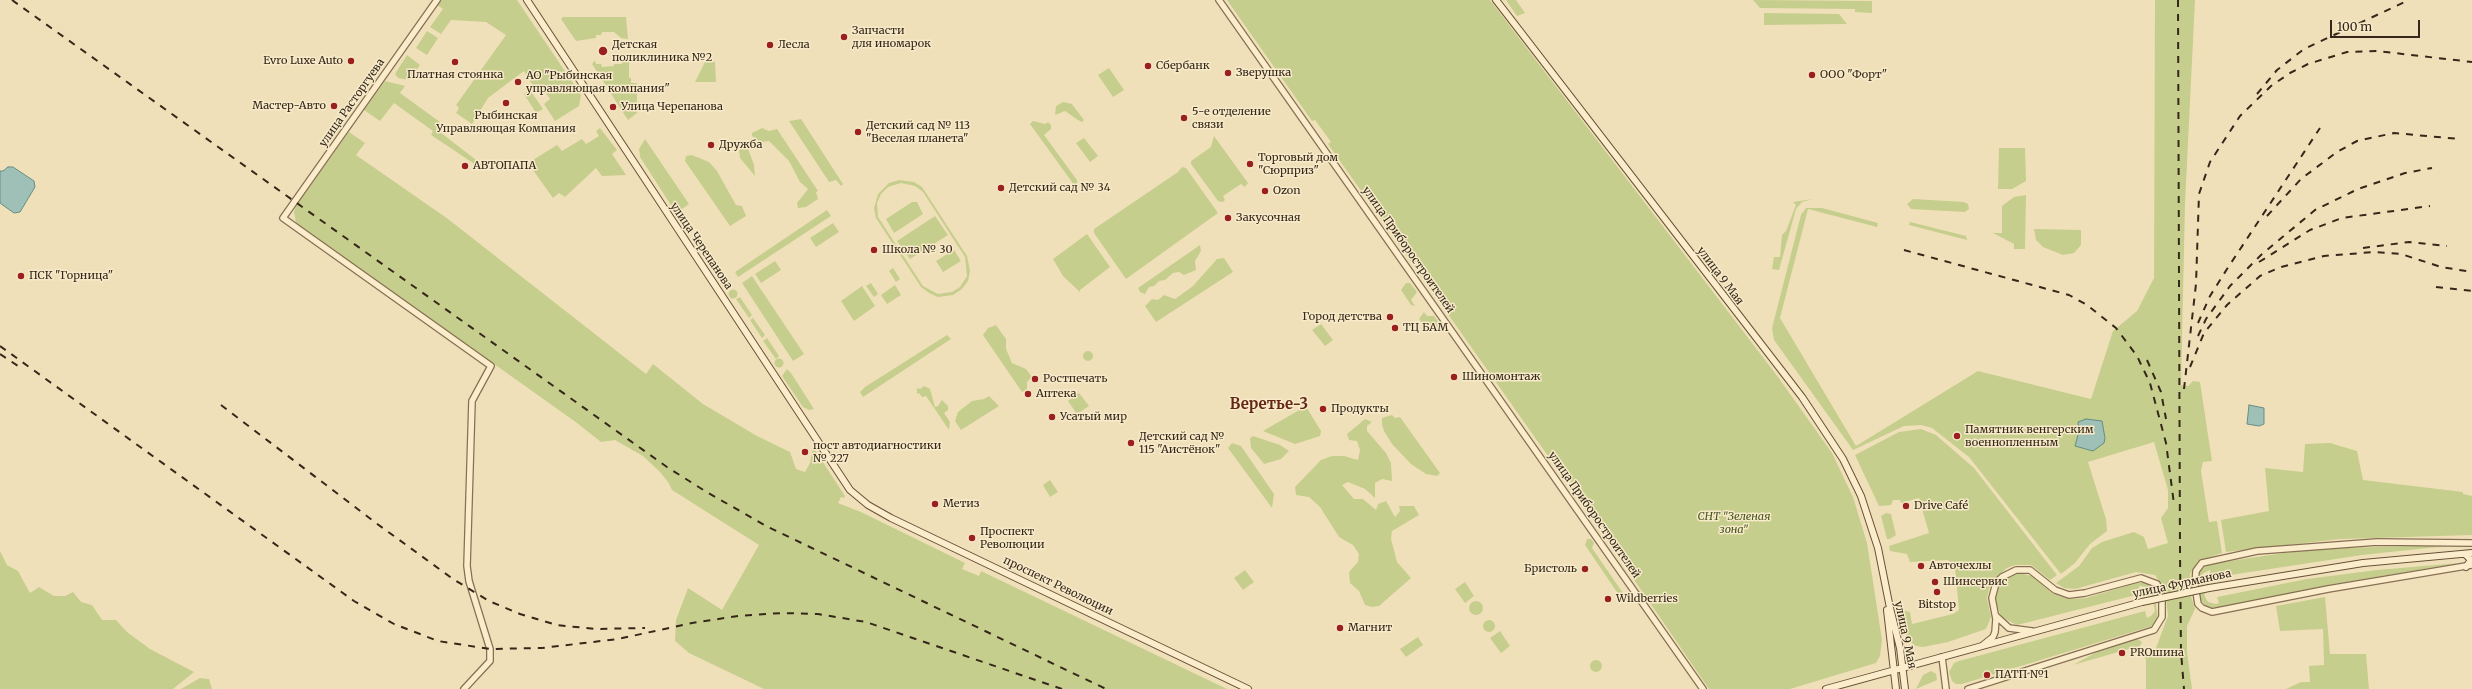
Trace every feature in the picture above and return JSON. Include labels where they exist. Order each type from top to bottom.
[{"type":"main road","name":"улица 9 Мая","points":[[1496,0],[1819,422],[1843,459],[1861,496],[1878,548],[1903,667],[1905,689]]},
{"type":"main road","name":"улица Черепанова","points":[[528,1],[843,481],[860,499]]},
{"type":"main road","name":"проспект Революции","points":[[860,499],[891,518],[1248,689]]},
{"type":"main road","points":[[2468,554],[2470,560],[2469,566]]},
{"type":"main road","name":"улица Фурманова","points":[[1903,667],[2142,602],[2209,588],[2306,570],[2468,554]]},
{"type":"main road","name":"улица 9 Мая","points":[[1885,586],[1896,689]]},
{"type":"main road","points":[[1826,689],[1903,667]]},
{"type":"street","name":"улица Расторгуева","points":[[437,0],[283,218],[491,366],[472,401],[467,566],[469,580],[490,650],[490,661],[464,689]]},
{"type":"street","name":"улица Приборостроителей","points":[[1219,0],[1703,689]]},
{"type":"street","points":[[2468,554],[2470,548],[2469,542],[2339,544],[2276,549],[2209,560],[2198,566],[2195,576],[2196,596],[2202,608],[2212,612],[2222,611],[2328,589],[2469,566]]},
{"type":"street","points":[[1968,689],[2154,630],[2161,622],[2163,608],[2162,596],[2157,584],[2146,578],[2134,579],[2085,593],[2069,595],[2055,590],[2036,572],[2024,569],[2008,572],[1996,583],[1992,598],[1996,632],[1993,637],[1982,645]]},
{"type":"street","points":[[1994,612],[2002,624],[2009,628],[2024,631],[2036,631]]},
{"type":"street","points":[[1942,656],[1946,689]]},
{"type":"green space","points":[[441,0],[517,0],[581,95],[579,106],[555,121],[544,104],[550,99],[542,87],[536,91],[524,71],[488,98],[472,124],[456,113],[459,108],[456,105],[506,35],[486,22],[451,20],[441,34],[430,27],[443,9],[437,5]]},
{"type":"green space","name":"СНТ \"Зеленая зона\"","points":[[1227,0],[1490,0],[1778,377],[1832,453],[1853,497],[1867,543],[1882,640],[1880,656],[1876,663],[1790,689],[1709,689],[1578,498],[1580,495],[1570,481],[1567,483],[1328,144],[1331,142],[1315,120],[1312,121]]},
{"type":"green space","points":[[1506,0],[1516,0],[1525,13],[1517,16]]},
{"type":"green space","points":[[1753,0],[1872,1],[1872,13],[1855,12],[1855,9],[1760,8]]},
{"type":"green space","points":[[2155,0],[2195,0],[2185,204],[2181,385],[2188,386],[2193,381],[2200,382],[2212,461],[2203,462],[2201,471],[2209,522],[2217,521],[2222,553],[2198,561],[2190,574],[2191,596],[2195,609],[2187,626],[2187,652],[2192,689],[2146,689],[2146,659],[2139,653],[2144,652],[2147,658],[2156,648],[2168,616],[2165,590],[2155,575],[2136,572],[2075,589],[2064,588],[2056,583],[2079,566],[2092,548],[2102,542],[2134,532],[2144,537],[2148,549],[2168,543],[2161,518],[2168,508],[2168,490],[2154,442],[2088,462],[2106,519],[2107,531],[2090,544],[2075,563],[2061,574],[1969,457],[1932,428],[1921,425],[1904,426],[1853,450],[1774,340],[1772,328],[1801,215],[1806,208],[1822,208],[1878,223],[1877,227],[1808,209],[1780,318],[1856,446],[1978,371],[2091,399],[2113,331],[2137,311],[2154,278]]},
{"type":"green space","points":[[1764,13],[1839,14],[1847,24],[1764,25]]},
{"type":"green space","points":[[563,17],[626,17],[628,39],[621,38],[614,32],[602,32],[601,35],[596,35],[596,38],[576,41],[561,19]]},
{"type":"green space","points":[[427,31],[438,38],[427,55],[416,48]]},
{"type":"green space","points":[[407,55],[420,65],[409,80],[398,78],[395,74]]},
{"type":"green space","points":[[595,60],[596,64],[601,64],[602,67],[622,64],[622,60],[629,60],[629,78],[631,78],[631,83],[637,83],[637,113],[628,120],[592,64]]},
{"type":"green space","points":[[705,62],[715,62],[716,82],[695,82]]},
{"type":"green space","points":[[1109,68],[1124,90],[1113,97],[1098,75]]},
{"type":"green space","points":[[385,81],[405,86],[400,93],[440,122],[436,129],[484,166],[482,169],[431,135],[433,131],[394,103],[380,121],[364,110]]},
{"type":"green space","points":[[530,90],[543,109],[536,113],[524,94]]},
{"type":"green space","points":[[1063,102],[1072,104],[1084,120],[1082,122],[1065,111],[1055,115],[1056,106]]},
{"type":"green space","points":[[801,119],[843,184],[841,186],[836,180],[829,182],[789,121]]},
{"type":"green space","points":[[1033,121],[1045,124],[1048,122],[1051,125],[1051,129],[1044,135],[1077,180],[1077,189],[1030,124]]},
{"type":"green space","points":[[600,128],[617,150],[612,154],[626,175],[602,176],[596,168],[565,197],[559,193],[553,198],[528,163],[557,145],[562,151],[582,139],[586,144],[599,136],[596,131]]},
{"type":"green space","points":[[762,128],[769,131],[777,129],[818,191],[816,192],[818,199],[806,207],[798,208],[797,203],[808,189],[800,182],[789,161],[769,141],[761,142],[752,136],[752,133]]},
{"type":"green space","points":[[349,132],[365,143],[356,155],[448,219],[646,374],[653,364],[703,404],[757,436],[790,452],[796,469],[805,472],[810,463],[813,447],[845,496],[844,498],[841,497],[838,503],[861,512],[965,563],[962,569],[979,576],[981,571],[1227,689],[764,689],[689,653],[675,641],[676,620],[688,588],[722,610],[759,545],[672,490],[660,472],[643,456],[615,440],[601,442],[577,423],[296,223],[294,212],[296,206]]},
{"type":"green space","points":[[1214,136],[1248,183],[1245,187],[1241,184],[1223,196],[1225,200],[1223,202],[1218,201],[1191,164],[1191,161],[1211,147]]},
{"type":"green space","points":[[1084,138],[1098,156],[1090,162],[1076,143]]},
{"type":"green space","points":[[645,139],[689,204],[676,213],[640,157],[639,149]]},
{"type":"green space","points":[[744,146],[747,146],[754,165],[755,176],[740,158],[739,150]]},
{"type":"green space","points":[[1999,148],[2025,148],[2026,181],[2012,189],[1998,189]]},
{"type":"green space","points":[[692,155],[709,162],[717,171],[736,205],[742,206],[746,216],[730,226],[685,161],[686,156]]},
{"type":"green space","points":[[1182,167],[1186,168],[1218,213],[1126,279],[1094,233],[1094,229],[1178,172]]},
{"type":"green space","points":[[899,180],[914,182],[922,187],[967,256],[970,271],[968,281],[962,289],[953,295],[938,297],[921,287],[876,218],[874,208],[878,194],[889,183]],"holes":[[[901,183],[915,186],[923,192],[965,257],[967,276],[960,287],[952,292],[938,294],[923,286],[878,217],[877,203],[881,194],[888,187]]]},
{"type":"green space","points":[[2026,195],[2025,249],[2014,249],[2014,244],[1993,233],[2002,233],[2002,206],[2014,197]]},
{"type":"green space","points":[[1813,199],[1802,202],[1796,209],[1779,270],[1772,269],[1774,257],[1780,257],[1782,235],[1786,231],[1796,205],[1793,202]]},
{"type":"green space","points":[[1913,199],[1964,202],[1968,204],[1969,209],[1965,212],[1911,209],[1907,204]]},
{"type":"green space","points":[[912,202],[917,202],[923,214],[894,233],[886,219]]},
{"type":"green space","points":[[827,210],[831,216],[738,277],[735,272]]},
{"type":"green space","points":[[935,216],[948,235],[910,259],[897,241]]},
{"type":"green space","points":[[1910,222],[1966,236],[1967,240],[1909,225]]},
{"type":"green space","points":[[833,223],[839,232],[816,247],[810,238]]},
{"type":"green space","points":[[2034,229],[2081,230],[2081,245],[2074,253],[2063,255],[2043,247],[2036,240]]},
{"type":"green space","points":[[1087,234],[1110,267],[1080,290],[1080,292],[1063,276],[1053,259]]},
{"type":"green space","points":[[1200,245],[1201,251],[1195,261],[1196,270],[1184,275],[1179,272],[1173,273],[1165,280],[1159,281],[1154,286],[1149,287],[1145,294],[1140,292],[1138,288]]},
{"type":"green space","points":[[954,250],[961,261],[943,272],[936,261]]},
{"type":"green space","points":[[1224,258],[1233,272],[1156,322],[1145,306],[1152,299],[1158,300],[1164,295],[1175,299],[1193,286],[1217,259]]},
{"type":"green space","points":[[775,261],[781,270],[761,283],[755,274]]},
{"type":"green space","points":[[717,262],[731,284],[728,286],[723,286],[712,270],[713,265]]},
{"type":"green space","points":[[893,268],[900,279],[896,282],[889,271]]},
{"type":"green space","points":[[752,276],[804,354],[793,361],[742,283]]},
{"type":"green space","points":[[871,283],[878,294],[874,297],[866,286]]},
{"type":"green space","points":[[1406,283],[1410,283],[1417,292],[1411,300],[1415,306],[1411,305],[1401,290]]},
{"type":"green space","points":[[895,285],[901,295],[887,304],[881,295]]},
{"type":"green space","points":[[862,286],[875,306],[854,321],[841,301]]},
{"type":"green space","points":[[733,289],[738,294],[733,299],[728,294]]},
{"type":"green space","points":[[740,297],[752,315],[749,318],[736,299]]},
{"type":"green space","points":[[1424,312],[1427,316],[1434,316],[1439,323],[1438,327],[1430,332],[1419,319]]},
{"type":"green space","points":[[753,318],[765,335],[762,338],[750,320]]},
{"type":"green space","points":[[1321,324],[1333,340],[1325,346],[1312,330]]},
{"type":"green space","points":[[996,325],[1006,339],[1006,349],[1012,363],[1026,369],[1032,377],[1027,382],[1027,389],[1022,392],[983,335],[988,328]]},
{"type":"green space","points":[[947,335],[951,339],[863,397],[860,392],[865,387]]},
{"type":"green space","points":[[767,338],[779,356],[776,359],[763,341]]},
{"type":"green space","points":[[1086,351],[1090,351],[1092,352],[1092,360],[1086,361],[1083,358],[1083,354]]},
{"type":"green space","points":[[777,359],[781,359],[783,363],[781,367],[777,367],[775,365],[775,361]]},
{"type":"green space","points":[[787,369],[814,409],[809,410],[803,407],[782,376]]},
{"type":"green space","points":[[924,386],[930,389],[935,407],[938,406],[942,400],[948,406],[948,410],[944,413],[950,422],[949,430],[926,396],[922,397],[919,393],[917,394],[917,388],[920,389]]},
{"type":"green space","points":[[1079,393],[1089,406],[1077,414],[1068,401]]},
{"type":"green space","points":[[989,396],[999,406],[961,430],[955,421],[958,412],[972,401],[984,399]]},
{"type":"green space","points":[[1307,408],[1321,431],[1320,436],[1295,444],[1263,431],[1301,409]]},
{"type":"green space","points":[[1392,415],[1395,418],[1400,417],[1440,473],[1437,476],[1426,474],[1411,464],[1392,444],[1384,431],[1382,418]]},
{"type":"green space","points":[[1365,419],[1372,422],[1367,426],[1367,431],[1386,453],[1391,463],[1392,481],[1382,479],[1375,483],[1375,498],[1365,489],[1348,482],[1342,485],[1354,499],[1363,499],[1376,510],[1378,504],[1386,501],[1395,517],[1400,511],[1399,506],[1414,506],[1419,515],[1392,531],[1391,539],[1397,562],[1411,578],[1379,606],[1372,607],[1365,605],[1359,591],[1350,583],[1349,572],[1358,562],[1359,554],[1353,545],[1339,537],[1320,507],[1309,497],[1296,495],[1295,487],[1321,460],[1332,456],[1344,456],[1358,460],[1360,450],[1357,441],[1349,440],[1347,434]]},
{"type":"green space","points":[[1921,429],[1936,435],[1974,468],[2057,575],[2050,580],[2031,565],[2015,565],[2007,568],[1993,581],[1989,589],[1987,598],[1991,617],[1986,629],[1948,642],[1923,647],[1916,646],[1907,640],[1901,610],[1910,612],[1912,624],[1953,614],[1959,610],[1955,567],[1948,560],[1910,562],[1907,554],[1890,551],[1889,546],[1929,533],[1919,498],[1901,503],[1900,500],[1893,500],[1891,505],[1879,506],[1855,455],[1899,432]]},
{"type":"green space","points":[[1253,436],[1280,445],[1289,451],[1281,459],[1264,464],[1251,448],[1250,438]]},
{"type":"green space","points":[[1232,443],[1241,446],[1274,494],[1272,508],[1228,448]]},
{"type":"green space","points":[[2330,443],[2357,451],[2363,480],[2463,492],[2463,494],[2472,496],[2472,535],[2340,539],[2226,552],[2221,520],[2269,511],[2265,468],[2303,472],[2305,444]]},
{"type":"green space","points":[[1050,480],[1058,492],[1050,497],[1043,485]]},
{"type":"green space","points":[[1886,513],[1891,514],[1896,535],[1890,539],[1887,539],[1881,516]]},
{"type":"green space","points":[[1587,539],[1591,539],[1594,543],[1592,548],[1625,596],[1631,596],[1629,600],[1623,601],[1585,545]]},
{"type":"green space","points":[[2457,545],[2362,555],[2211,578],[2210,570],[2202,574],[2205,597],[2208,602],[2216,604],[2219,603],[2217,597],[2307,579],[2377,570],[2459,563],[2328,585],[2222,608],[2207,607],[2200,599],[2198,572],[2209,564],[2284,553],[2339,548]]},
{"type":"green space","points":[[0,551],[7,565],[18,571],[30,593],[39,587],[54,596],[65,596],[73,592],[81,602],[92,605],[102,620],[116,620],[127,632],[150,649],[194,672],[173,689],[0,689]]},
{"type":"green space","points":[[1245,570],[1254,582],[1243,590],[1234,578]]},
{"type":"green space","points":[[2019,573],[2032,576],[2053,594],[2069,599],[2086,598],[2136,583],[2147,583],[2154,590],[2158,619],[2152,626],[1962,684],[1956,684],[1952,681],[1949,672],[1954,663],[1959,661],[2145,611],[2147,618],[2155,611],[2151,591],[2148,587],[2139,586],[2140,594],[2017,625],[2005,619],[2000,614],[1995,598],[2000,584],[2012,575]]},
{"type":"green space","points":[[1465,582],[1474,596],[1465,603],[1455,589]]},
{"type":"green space","points":[[2325,597],[2330,654],[2366,654],[2369,689],[2286,689],[2301,682],[2310,682],[2309,666],[2324,665],[2323,629],[2280,631],[2276,606]]},
{"type":"green space","points":[[1476,601],[1481,603],[1483,608],[1481,613],[1476,615],[1471,613],[1469,608],[1471,603]]},
{"type":"green space","points":[[1491,620],[1494,621],[1494,631],[1487,632],[1484,631],[1483,624],[1484,621]]},
{"type":"green space","points":[[1500,631],[1510,646],[1501,653],[1490,638]]},
{"type":"green space","points":[[1418,637],[1423,645],[1406,657],[1400,649]]},
{"type":"green space","points":[[2137,639],[2142,642],[2137,652],[2132,648],[2073,665],[2097,652]]},
{"type":"green space","points":[[1594,660],[1598,660],[1602,666],[1598,672],[1594,672],[1590,668],[1590,664]]},
{"type":"green space","points":[[1931,671],[1936,674],[1937,680],[1916,689],[1923,675]]},
{"type":"green space","points":[[200,678],[209,679],[212,689],[181,689]]},
{"type":"water","points":[[8,167],[13,167],[34,181],[35,187],[20,212],[14,213],[0,203],[0,171],[3,171]]},
{"type":"water","points":[[2249,405],[2264,408],[2264,424],[2259,426],[2247,424]]},
{"type":"water","points":[[2086,419],[2102,421],[2105,438],[2104,443],[2093,451],[2075,446],[2079,431],[2078,422]]},
{"type":"railway","points":[[12,0],[667,467],[705,491],[766,526],[1106,689]]},
{"type":"railway","points":[[2178,0],[2180,554],[2181,652],[2184,689]]},
{"type":"railway","points":[[2257,94],[2277,70],[2304,49],[2409,0]]},
{"type":"railway","points":[[2184,389],[2196,284],[2199,194],[2210,162],[2240,116],[2271,86],[2290,73],[2308,64],[2347,52],[2377,51],[2472,62]]},
{"type":"railway","points":[[2198,323],[2210,296],[2320,128]]},
{"type":"railway","points":[[2267,216],[2301,179],[2337,152],[2357,141],[2394,133],[2459,139]]},
{"type":"railway","points":[[2198,336],[2206,319],[2230,286],[2261,255],[2315,210],[2358,189],[2405,173],[2432,168]]},
{"type":"railway","points":[[2259,262],[2310,230],[2342,218],[2430,206]]},
{"type":"railway","points":[[2363,248],[2409,242],[2447,246]]},
{"type":"railway","points":[[1904,250],[2069,295],[2087,305],[2116,328],[2137,356],[2150,383],[2166,443],[2174,504]]},
{"type":"railway","points":[[2190,367],[2204,333],[2227,305],[2260,276],[2281,267],[2324,256],[2374,252],[2401,254],[2441,267],[2472,272]]},
{"type":"railway","points":[[2436,287],[2472,291]]},
{"type":"railway","points":[[0,346],[354,601],[394,624],[438,641],[490,649],[542,648],[618,639],[692,623],[738,616],[782,613],[818,614],[866,622],[1062,689]]},
{"type":"railway","points":[[0,354],[18,366]]},
{"type":"railway","points":[[2147,360],[2161,392],[2166,419]]},
{"type":"railway","points":[[221,405],[376,523],[453,579],[489,601],[520,614],[557,625],[595,629],[645,628]]},
{"type":"place","name":"Запчасти для иномарок","points":[[844,37]]},
{"type":"place","name":"Лесла","points":[[770,45]]},
{"type":"place","name":"Детская поликлиника №2","points":[[603,51]]},
{"type":"place","name":"Evro Luxe Auto","points":[[351,61]]},
{"type":"place","name":"Платная стоянка","points":[[455,62]]},
{"type":"place","name":"Сбербанк","points":[[1148,66]]},
{"type":"place","name":"Зверушка","points":[[1228,73]]},
{"type":"place","name":"ООО \"Форт\"","points":[[1812,75]]},
{"type":"place","name":"АО \"Рыбинская управляющая компания\"","points":[[518,82]]},
{"type":"place","name":"Рыбинская Управляющая Компания","points":[[506,103]]},
{"type":"place","name":"Мастер-Авто","points":[[334,106]]},
{"type":"place","name":"Улица Черепанова","points":[[613,107]]},
{"type":"place","name":"5-е отделение связи","points":[[1184,118]]},
{"type":"place","name":"Детский сад № 113 \"Веселая планета\"","points":[[858,132]]},
{"type":"place","name":"Дружба","points":[[711,145]]},
{"type":"place","name":"Торговый дом \"Сюрприз\"","points":[[1250,164]]},
{"type":"place","name":"АВТОПАПА","points":[[465,166]]},
{"type":"place","name":"Детский сад № 34","points":[[1001,188]]},
{"type":"place","name":"Ozon","points":[[1265,191]]},
{"type":"place","name":"Закусочная","points":[[1228,218]]},
{"type":"place","name":"Школа № 30","points":[[874,250]]},
{"type":"place","name":"ПСК \"Горница\"","points":[[21,276]]},
{"type":"place","name":"Город детства","points":[[1390,317]]},
{"type":"place","name":"ТЦ БАМ","points":[[1395,328]]},
{"type":"place","name":"Шиномонтаж","points":[[1454,377]]},
{"type":"place","name":"Ростпечать","points":[[1035,379]]},
{"type":"place","name":"Аптека","points":[[1028,394]]},
{"type":"place","name":"Продукты","points":[[1323,409]]},
{"type":"place","name":"Усатый мир","points":[[1052,417]]},
{"type":"place","name":"Памятник венгерским военнопленным","points":[[1957,436]]},
{"type":"place","name":"Детский сад № 115 \"Аистёнок\"","points":[[1131,443]]},
{"type":"place","name":"пост автодиагностики № 227","points":[[805,452]]},
{"type":"place","name":"Метиз","points":[[935,504]]},
{"type":"place","name":"Drive Café","points":[[1906,506]]},
{"type":"place","name":"Проспект Революции","points":[[972,538]]},
{"type":"place","name":"Авточехлы","points":[[1921,566]]},
{"type":"place","name":"Бристоль","points":[[1585,569]]},
{"type":"place","name":"Шинсервис","points":[[1935,582]]},
{"type":"place","name":"Bitstop","points":[[1937,592]]},
{"type":"place","name":"Wildberries","points":[[1608,599]]},
{"type":"place","name":"Магнит","points":[[1340,628]]},
{"type":"place","name":"PROшина","points":[[2122,653]]},
{"type":"place","name":"ПАТП №1","points":[[1987,675]]},
{"type":"district","name":"Веретье-3","points":[[1269,405]]}]
